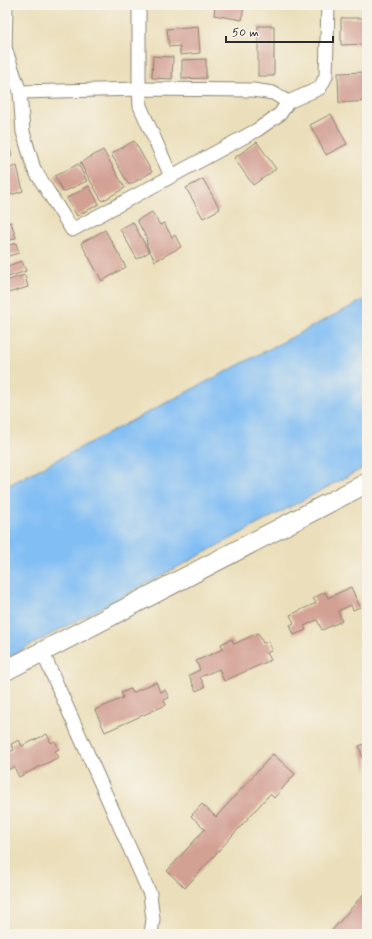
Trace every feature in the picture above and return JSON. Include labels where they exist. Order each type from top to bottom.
[{"type":"street","points":[[6,5],[5,48],[20,92],[23,132],[34,169],[72,230],[257,130],[280,114],[288,102],[320,88],[326,76],[328,5]]},
{"type":"street","points":[[139,5],[140,106],[171,176]]},
{"type":"street","points":[[20,92],[139,89],[253,90],[273,93],[288,102]]},
{"type":"street","points":[[5,671],[367,483]]},
{"type":"street","points":[[42,651],[150,894],[153,919],[151,934]]},
{"type":"water","points":[[367,298],[367,466],[5,659],[5,487]]},
{"type":"building","points":[[215,5],[244,5],[242,20],[214,15]]},
{"type":"building","points":[[341,18],[367,18],[367,44],[341,45]]},
{"type":"building","points":[[198,26],[200,53],[180,55],[180,46],[169,47],[167,29]]},
{"type":"building","points":[[258,26],[274,26],[274,76],[258,76]]},
{"type":"building","points":[[153,56],[173,57],[172,79],[152,78]]},
{"type":"building","points":[[206,59],[206,78],[182,79],[182,60]]},
{"type":"building","points":[[367,72],[367,101],[339,103],[338,73]]},
{"type":"building","points":[[331,114],[347,144],[326,155],[310,125]]},
{"type":"building","points":[[6,136],[12,156],[5,158],[5,137]]},
{"type":"building","points":[[134,141],[152,172],[129,185],[111,154]]},
{"type":"building","points":[[257,142],[276,169],[253,185],[234,158]]},
{"type":"building","points":[[103,150],[125,188],[102,201],[80,163]]},
{"type":"building","points":[[78,164],[87,181],[63,192],[55,176]]},
{"type":"building","points":[[17,166],[23,191],[8,196],[5,185],[5,169]]},
{"type":"building","points":[[203,179],[220,209],[203,218],[186,188]]},
{"type":"building","points":[[89,186],[99,204],[77,216],[67,198]]},
{"type":"building","points":[[152,212],[160,225],[164,223],[172,237],[175,235],[181,247],[155,261],[147,246],[146,237],[137,220]]},
{"type":"building","points":[[11,222],[16,238],[5,242],[5,224]]},
{"type":"building","points":[[133,222],[149,252],[137,259],[120,229]]},
{"type":"building","points":[[105,230],[126,267],[102,281],[81,243]]},
{"type":"building","points":[[16,243],[19,253],[5,257],[5,246]]},
{"type":"building","points":[[22,261],[26,271],[5,278],[5,267]]},
{"type":"building","points":[[25,275],[28,287],[5,294],[5,281]]},
{"type":"building","points":[[351,587],[360,607],[353,610],[351,605],[338,611],[342,621],[322,630],[317,620],[304,626],[306,630],[294,635],[290,625],[294,623],[290,615],[316,603],[313,598],[325,592],[328,598]]},
{"type":"building","points":[[258,633],[263,643],[268,641],[272,650],[267,653],[271,660],[224,681],[219,669],[200,677],[205,687],[196,691],[189,675],[200,670],[196,661],[223,649],[221,644],[232,639],[234,644]]},
{"type":"building","points":[[156,682],[160,692],[165,690],[169,698],[164,700],[166,705],[105,732],[95,710],[123,698],[121,693],[130,689],[132,693]]},
{"type":"building","points":[[47,734],[51,743],[55,741],[59,749],[55,751],[59,757],[19,777],[14,767],[5,771],[5,754],[14,750],[11,744],[19,740],[22,746]]},
{"type":"building","points":[[367,743],[367,771],[359,746]]},
{"type":"building","points":[[273,754],[295,774],[274,798],[270,794],[185,888],[167,871],[205,829],[191,816],[202,804],[216,817]]},
{"type":"building","points":[[367,890],[367,934],[329,934]]}]
